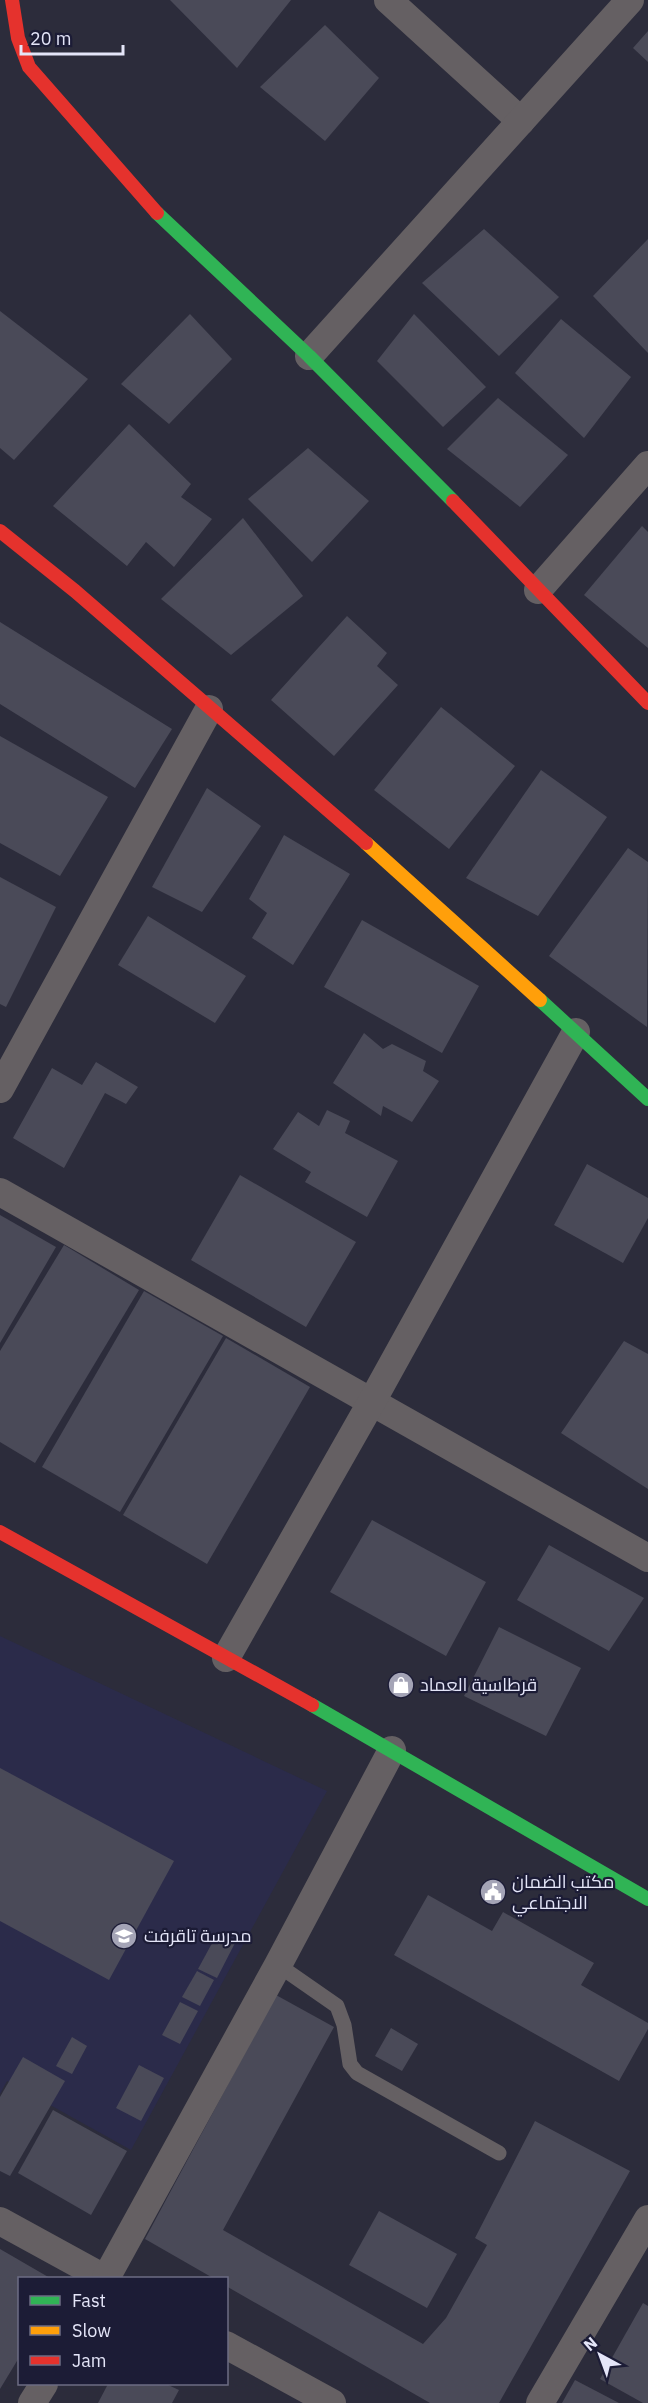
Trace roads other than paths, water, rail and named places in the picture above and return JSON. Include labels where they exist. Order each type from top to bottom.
[{"type":"street","points":[[12,0],[18,38],[29,67],[149,205],[309,356],[463,511],[648,703]]},
{"type":"street","points":[[388,0],[521,121]]},
{"type":"street","points":[[309,356],[630,0]]},
{"type":"street","points":[[538,590],[648,465]]},
{"type":"street","points":[[0,531],[75,591],[331,812],[648,1099]]},
{"type":"street","points":[[0,1089],[209,709]]},
{"type":"street","points":[[226,1658],[371,1403],[576,1032]]},
{"type":"street","points":[[0,1192],[648,1558]]},
{"type":"street","points":[[0,1532],[392,1750],[648,1899]]},
{"type":"street","points":[[106,2277],[278,1965],[392,1750]]},
{"type":"street","points":[[540,2403],[648,2219]]},
{"type":"street","points":[[0,2221],[103,2277]]},
{"type":"street","points":[[228,2346],[332,2403]]},
{"type":"street","points":[[32,2403],[43,2385]]},
{"type":"lane","points":[[278,1965],[337,2006],[344,2025],[350,2064],[357,2073],[499,2153]]},
{"type":"place","name":"قرطاسية العماد","points":[[401,1685]]},
{"type":"place","name":"مكتب الضمان الاجتماعي","points":[[493,1892]]},
{"type":"place","name":"مدرسة تاقرفت","points":[[124,1936]]}]
